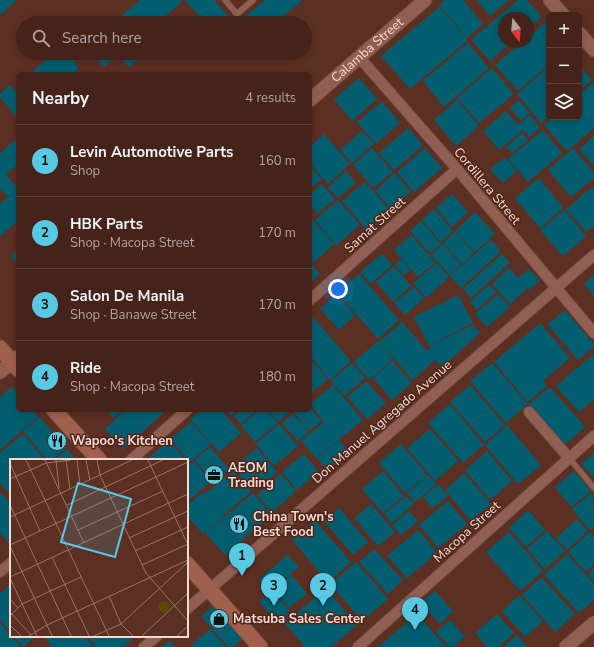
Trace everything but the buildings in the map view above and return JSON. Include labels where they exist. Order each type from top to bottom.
[{"type":"main road","points":[[0,348],[16,362]]},
{"type":"main road","points":[[56,412],[98,459]]},
{"type":"main road","points":[[188,565],[260,647]]},
{"type":"street","name":"Calamba Street","points":[[312,98],[425,0]]},
{"type":"street","points":[[550,0],[560,12]]},
{"type":"street","points":[[582,36],[594,50]]},
{"type":"street","name":"Cordillera Street","points":[[359,57],[457,169],[594,333]]},
{"type":"street","name":"Samat Street","points":[[312,298],[457,169]]},
{"type":"street","name":"Don Manuel Agregado Avenue","points":[[188,608],[594,255]]},
{"type":"street","points":[[0,372],[16,362]]},
{"type":"street","points":[[132,459],[185,412]]},
{"type":"street","points":[[529,412],[569,458]]},
{"type":"street","name":"Macopa Street","points":[[358,647],[594,436]]},
{"type":"street","points":[[0,572],[10,564]]},
{"type":"street","points":[[569,646],[594,623]]},
{"type":"street","points":[[144,647],[156,637]]},
{"type":"lane","points":[[225,0],[237,14],[253,0]]},
{"type":"lane","points":[[569,458],[594,488]]},
{"type":"place","name":"Wapoo's Kitchen","points":[[57,441]]},
{"type":"place","name":"AEOM Trading","points":[[214,475]]},
{"type":"place","name":"China Town's Best Food","points":[[239,524]]},
{"type":"place","name":"Levin Automotive Parts","points":[[242,576]]},
{"type":"place","name":"Salon De Manila","points":[[274,606]]},
{"type":"place","name":"HBK Parts","points":[[323,606]]},
{"type":"place","name":"Matsuba Sales Center","points":[[219,619]]},
{"type":"place","name":"Ride","points":[[415,630]]}]
